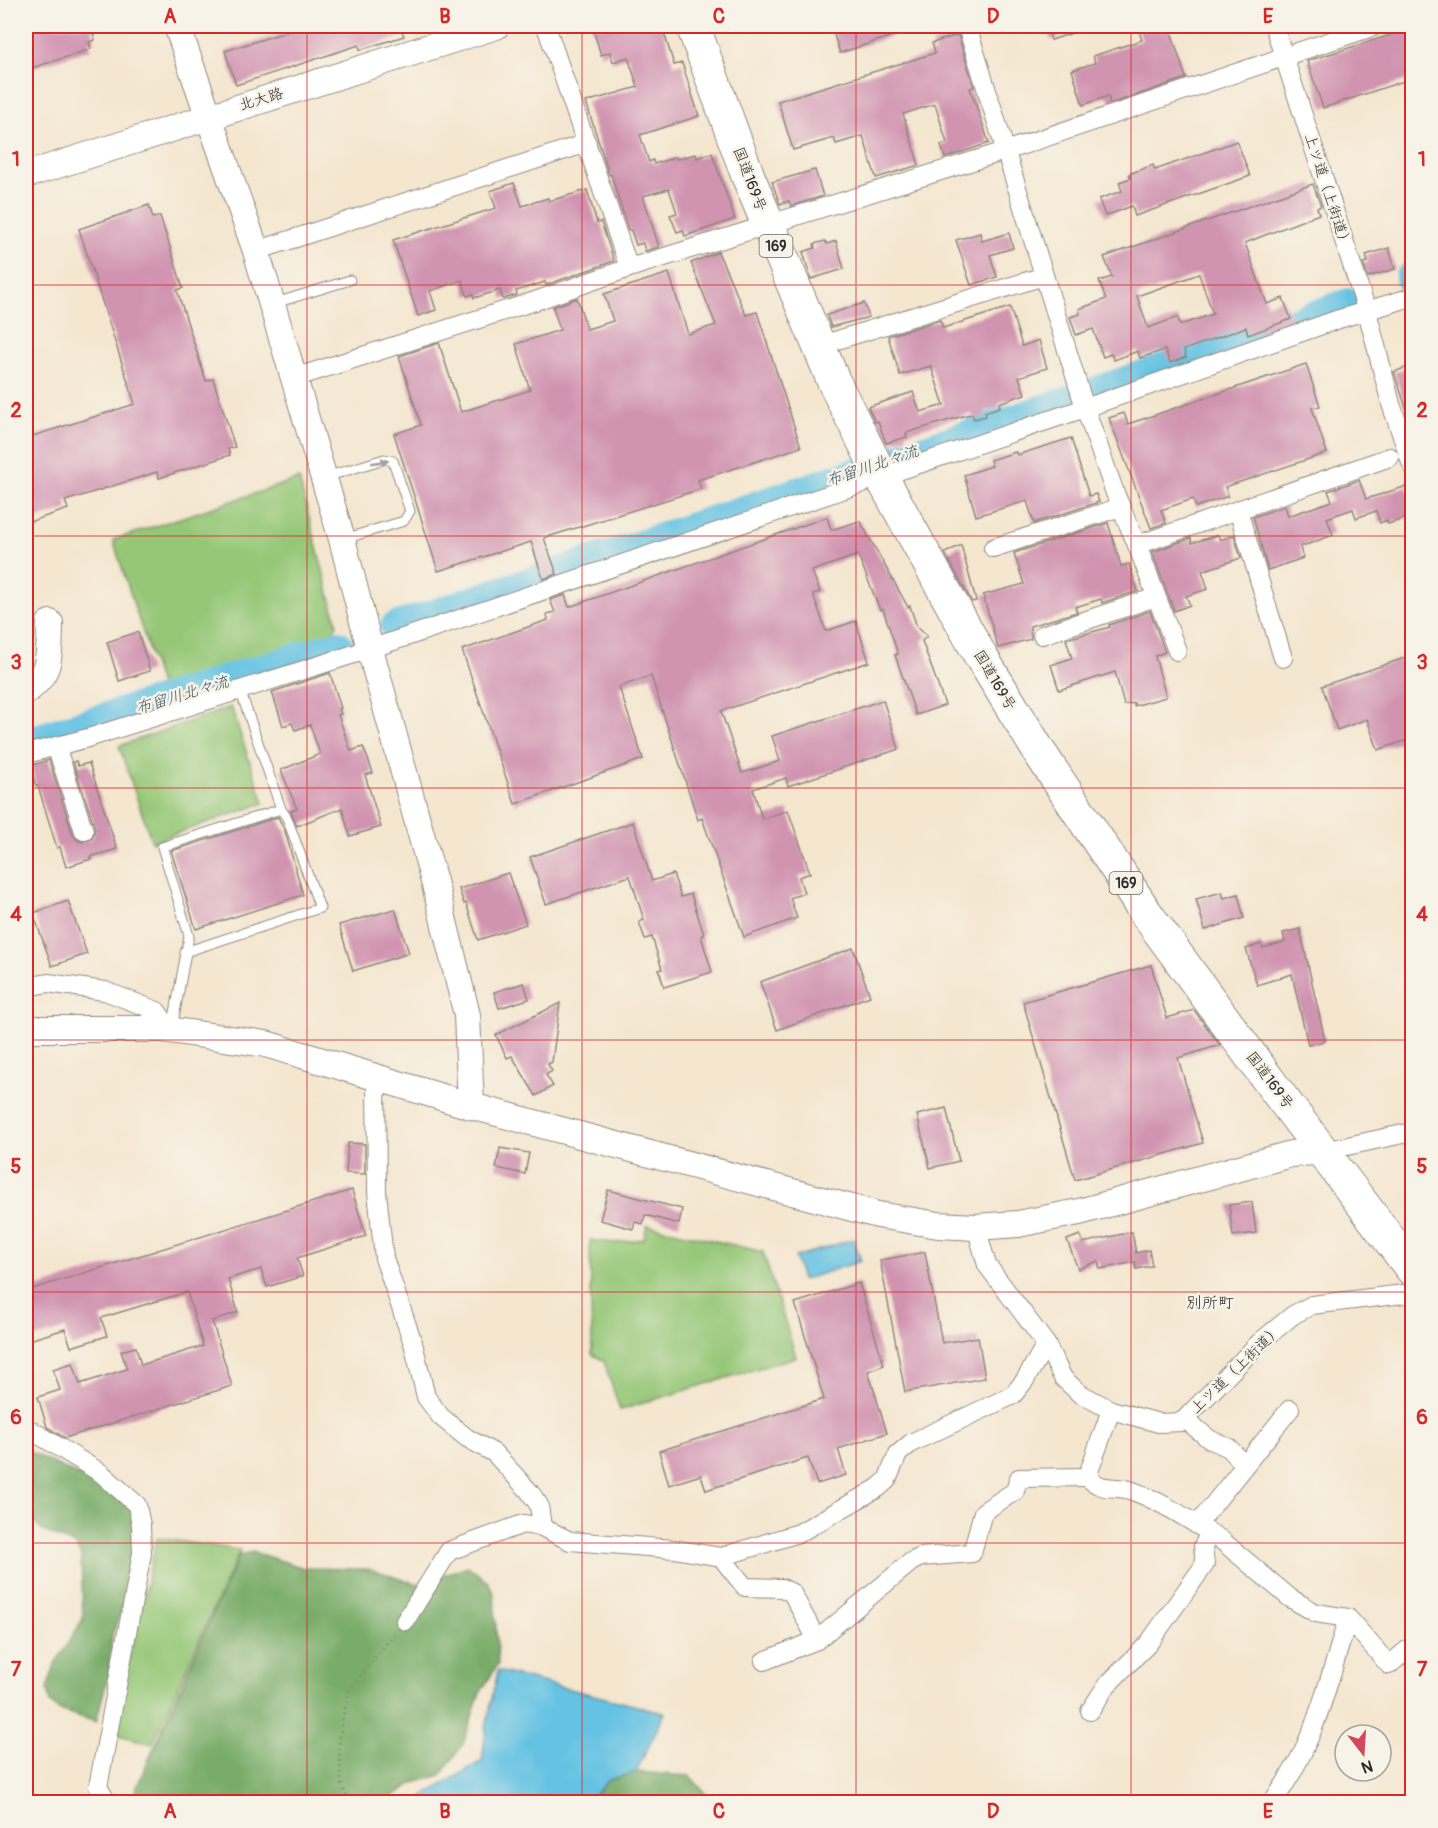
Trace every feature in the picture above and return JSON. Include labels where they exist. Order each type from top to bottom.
[{"type":"highway","name":"国道169号","points":[[693,26],[748,176],[834,382],[878,470],[980,655],[1083,820],[1148,916],[1413,1269]]},
{"type":"street","points":[[177,26],[256,251],[342,540],[435,885],[466,1015],[471,1106]]},
{"type":"street","name":"北大路","points":[[26,175],[208,115],[496,26]]},
{"type":"street","points":[[546,26],[629,268]]},
{"type":"street","points":[[967,26],[1082,400],[1177,651]]},
{"type":"street","name":"上ツ道（上街道）","points":[[1274,26],[1367,311],[1391,404],[1413,465]]},
{"type":"street","points":[[294,378],[535,301],[629,268],[1005,151],[1375,26]]},
{"type":"street","points":[[256,251],[587,143]]},
{"type":"street","points":[[818,346],[1044,276]]},
{"type":"street","points":[[26,754],[240,690],[367,637],[878,470],[1082,400],[1413,297]]},
{"type":"street","points":[[1137,545],[1390,457]]},
{"type":"street","points":[[993,548],[1121,507]]},
{"type":"street","points":[[1238,510],[1283,658]]},
{"type":"street","points":[[1042,635],[1156,597]]},
{"type":"street","points":[[26,691],[36,683],[49,661],[50,622]]},
{"type":"street","points":[[56,746],[84,831]]},
{"type":"street","points":[[26,987],[48,983],[105,991],[157,1011],[171,1031]]},
{"type":"street","points":[[26,1029],[171,1031],[266,1044],[375,1079],[471,1106],[878,1215],[938,1225],[976,1227],[1018,1224],[1079,1212],[1291,1154],[1324,1152],[1413,1132]]},
{"type":"street","points":[[375,1079],[377,1192],[383,1249],[413,1343],[426,1397],[441,1417],[467,1438],[494,1453],[529,1491],[539,1504],[542,1527]]},
{"type":"street","name":"上ツ道（上街道）","points":[[976,1227],[987,1265],[1046,1344],[1063,1378],[1079,1393],[1111,1410],[1159,1423],[1182,1422],[1259,1343],[1293,1315],[1312,1305],[1413,1293]]},
{"type":"street","points":[[405,1621],[448,1551],[523,1524],[542,1527],[570,1542],[674,1549],[721,1557],[800,1533],[878,1488],[887,1480],[898,1454],[911,1443],[1013,1395],[1025,1380],[1046,1344]]},
{"type":"street","points":[[1090,1711],[1107,1685],[1148,1644],[1205,1563],[1204,1529],[1245,1465],[1290,1409]]},
{"type":"street","points":[[1087,1477],[1111,1410]]},
{"type":"street","points":[[1185,1419],[1209,1439],[1229,1448],[1245,1465]]},
{"type":"street","points":[[26,1428],[101,1473],[137,1506],[141,1525],[141,1553],[98,1787],[107,1803]]},
{"type":"street","points":[[764,1661],[817,1640],[911,1562],[921,1557],[972,1554],[983,1512],[1015,1491],[1019,1478],[1087,1477],[1094,1484],[1128,1490],[1168,1508],[1204,1529],[1290,1598],[1316,1613],[1347,1618],[1389,1665],[1413,1646]]},
{"type":"street","points":[[721,1557],[745,1587],[782,1588],[792,1593],[817,1640]]},
{"type":"street","points":[[1272,1803],[1288,1782],[1312,1734],[1347,1618]]},
{"type":"lane","points":[[272,304],[350,280]]},
{"type":"lane","points":[[324,477],[384,459],[393,461],[410,512],[404,521],[342,540]]},
{"type":"lane","points":[[185,952],[320,908],[287,818],[281,809],[240,690]]},
{"type":"lane","points":[[171,1031],[189,936],[162,847],[281,809]]},
{"type":"path","points":[[349,1803],[341,1784],[339,1740],[348,1692],[405,1621]]},
{"type":"green space","points":[[299,479],[337,624],[330,637],[163,694],[113,540]]},
{"type":"green space","points":[[231,707],[264,803],[152,842],[119,746]]},
{"type":"green space","points":[[647,1225],[763,1252],[796,1357],[620,1410],[604,1361],[592,1354],[590,1240],[614,1243],[644,1239]]},
{"type":"green space","points":[[26,1446],[30,1452],[129,1500],[140,1524],[131,1586],[112,1635],[109,1672],[96,1722],[59,1710],[50,1703],[47,1689],[55,1664],[83,1619],[81,1556],[75,1545],[41,1530],[26,1512]]},
{"type":"green space","points":[[157,1538],[240,1550],[152,1744],[112,1733]]},
{"type":"green space","points":[[253,1552],[304,1568],[369,1569],[417,1584],[468,1566],[488,1582],[494,1594],[498,1664],[479,1695],[463,1744],[441,1775],[414,1783],[393,1796],[389,1802],[130,1802],[239,1555]]},
{"type":"green space","points":[[636,1772],[690,1776],[713,1802],[588,1802],[608,1780]]},
{"type":"water","points":[[854,1239],[861,1261],[802,1280],[795,1257]]},
{"type":"water","points":[[498,1671],[665,1713],[636,1772],[608,1780],[588,1802],[422,1802],[422,1797],[482,1761],[487,1722]]},
{"type":"building","points":[[26,26],[91,26],[95,40],[89,42],[91,49],[26,70]]},
{"type":"building","points":[[305,26],[400,26],[404,36],[360,50],[359,45],[236,85],[225,51]]},
{"type":"building","points":[[592,26],[662,26],[674,65],[682,63],[699,116],[640,135],[649,162],[653,160],[654,164],[696,154],[697,158],[712,153],[735,219],[685,236],[683,230],[677,232],[670,215],[677,213],[669,189],[643,196],[659,247],[645,251],[643,243],[636,245],[631,230],[628,230],[586,102],[638,87],[628,57],[613,62],[610,52],[601,55]]},
{"type":"building","points":[[831,26],[917,26],[917,28],[840,53]]},
{"type":"building","points":[[1046,26],[1088,26],[1088,28],[1051,40]]},
{"type":"building","points":[[1137,26],[1169,26],[1186,78],[1110,104],[1108,96],[1083,105],[1072,70],[1095,63],[1093,56],[1142,40]]},
{"type":"building","points":[[1413,28],[1413,78],[1323,108],[1307,61]]},
{"type":"building","points":[[958,35],[974,87],[970,88],[989,143],[945,158],[941,145],[947,143],[935,104],[903,114],[919,165],[876,178],[863,136],[836,144],[834,138],[793,150],[778,101],[935,53],[932,43]]},
{"type":"building","points":[[1237,141],[1250,176],[1135,216],[1132,206],[1105,216],[1099,199],[1122,191],[1119,182],[1131,178],[1129,174],[1153,165],[1155,170]]},
{"type":"building","points":[[815,170],[823,196],[791,206],[789,201],[780,204],[772,182]]},
{"type":"building","points":[[514,183],[522,206],[587,190],[597,223],[601,222],[614,261],[546,285],[545,282],[516,291],[517,295],[503,299],[500,290],[474,298],[473,294],[467,296],[462,280],[430,291],[436,310],[418,316],[393,240],[496,208],[490,191]]},
{"type":"building","points":[[1313,184],[1321,206],[1317,208],[1319,214],[1245,243],[1267,304],[1283,298],[1291,319],[1248,335],[1246,327],[1184,350],[1186,357],[1170,363],[1165,350],[1140,358],[1138,351],[1114,360],[1111,354],[1103,357],[1093,329],[1076,335],[1070,317],[1080,314],[1079,309],[1106,299],[1099,281],[1112,277],[1104,257]],"holes":[[[1199,274],[1213,314],[1180,325],[1178,317],[1148,328],[1137,296]]]},
{"type":"building","points":[[149,205],[153,218],[160,216],[183,288],[177,290],[206,381],[213,379],[235,447],[228,449],[230,455],[159,478],[157,472],[65,501],[68,509],[26,523],[26,438],[135,404],[79,229]]},
{"type":"building","points":[[980,233],[982,241],[1009,233],[1013,248],[990,255],[997,277],[971,285],[956,240]]},
{"type":"building","points":[[825,241],[827,244],[836,241],[844,269],[811,279],[803,252],[815,248],[814,244]]},
{"type":"building","points":[[1389,248],[1395,269],[1368,277],[1363,263],[1368,262],[1366,255]]},
{"type":"building","points":[[718,252],[746,315],[757,312],[801,447],[698,480],[701,489],[544,538],[557,574],[543,579],[531,542],[438,571],[394,434],[421,425],[399,356],[439,343],[461,412],[530,390],[516,344],[560,330],[553,307],[577,298],[587,329],[613,321],[604,294],[669,273],[688,334],[716,325],[691,263]]},
{"type":"building","points":[[864,303],[869,317],[831,327],[827,315]]},
{"type":"building","points":[[1010,307],[1022,346],[1039,340],[1047,368],[1019,377],[1025,394],[999,403],[1000,407],[985,412],[986,416],[974,419],[972,414],[966,415],[906,433],[907,437],[886,443],[878,421],[875,422],[868,407],[913,392],[920,412],[944,405],[931,366],[900,375],[888,336],[940,320],[943,328]]},
{"type":"building","points":[[1306,364],[1320,406],[1312,408],[1327,453],[1225,487],[1228,496],[1196,507],[1193,499],[1161,510],[1166,523],[1151,528],[1109,418],[1124,413],[1128,424]]},
{"type":"building","points":[[1413,365],[1413,422],[1411,422],[1394,372]]},
{"type":"building","points":[[1071,438],[1089,496],[1096,494],[1099,502],[1034,523],[1027,501],[976,516],[964,475],[992,466],[990,460],[1016,452],[1017,455]]},
{"type":"building","points":[[1359,480],[1366,499],[1407,486],[1413,504],[1413,516],[1388,524],[1387,520],[1380,523],[1376,511],[1356,518],[1353,509],[1327,518],[1333,535],[1300,547],[1303,558],[1268,570],[1253,517],[1285,506],[1288,516],[1332,501],[1328,491]]},
{"type":"building","points":[[827,517],[831,530],[860,521],[908,607],[910,606],[917,627],[927,636],[922,641],[945,705],[916,715],[895,655],[898,654],[883,609],[880,610],[858,555],[812,571],[820,592],[813,594],[826,631],[856,621],[869,662],[721,711],[742,773],[780,761],[772,736],[883,700],[899,749],[788,786],[786,778],[753,789],[762,819],[788,810],[810,873],[799,877],[804,893],[790,898],[797,918],[744,937],[702,818],[698,820],[651,676],[619,687],[643,759],[515,804],[462,650],[548,620],[547,614],[555,612],[550,600],[565,595],[569,607]]},
{"type":"building","points":[[1108,523],[1121,566],[1129,564],[1138,591],[1102,603],[1101,599],[1075,607],[1077,612],[1030,626],[1031,639],[998,648],[983,595],[1024,584],[1014,553]]},
{"type":"building","points":[[1218,535],[1220,540],[1234,535],[1241,558],[1202,571],[1208,589],[1186,596],[1190,605],[1174,611],[1152,552],[1191,538],[1192,543]]},
{"type":"building","points":[[961,545],[976,601],[972,602],[945,553]]},
{"type":"building","points":[[1150,611],[1165,652],[1155,656],[1166,697],[1134,706],[1134,703],[1124,705],[1115,672],[1059,690],[1051,665],[1072,658],[1066,639],[1110,627],[1109,625]]},
{"type":"building","points":[[138,632],[150,671],[119,681],[107,642]]},
{"type":"building","points":[[1413,655],[1413,738],[1378,750],[1367,719],[1337,730],[1322,686]]},
{"type":"building","points":[[330,673],[341,708],[339,709],[341,714],[338,715],[351,751],[363,747],[373,773],[365,775],[381,827],[350,836],[342,808],[297,826],[291,811],[297,809],[281,770],[320,754],[310,725],[295,730],[292,723],[283,726],[272,692]]},
{"type":"building","points":[[49,760],[73,835],[82,842],[92,839],[95,828],[73,762],[76,761],[78,766],[89,763],[117,849],[66,867],[60,847],[57,848],[30,766]]},
{"type":"building","points":[[278,817],[285,831],[303,895],[196,929],[171,851]]},
{"type":"building","points":[[633,822],[652,881],[673,874],[681,897],[691,894],[704,935],[701,936],[712,972],[664,987],[659,970],[662,969],[652,937],[645,939],[639,922],[644,920],[630,876],[546,904],[530,857]]},
{"type":"building","points":[[508,873],[526,924],[478,940],[459,889]]},
{"type":"building","points":[[1222,892],[1224,898],[1238,894],[1244,918],[1205,930],[1196,899]]},
{"type":"building","points":[[68,901],[87,954],[52,966],[33,913]]},
{"type":"building","points":[[395,909],[409,953],[353,971],[339,925]]},
{"type":"building","points":[[1300,929],[1325,1041],[1308,1045],[1292,974],[1257,985],[1246,949],[1261,944],[1263,948],[1285,942],[1283,933]]},
{"type":"building","points":[[853,948],[870,996],[777,1030],[760,982]]},
{"type":"building","points":[[1151,965],[1167,1018],[1194,1010],[1220,1045],[1178,1058],[1203,1143],[1075,1180],[1023,1002]]},
{"type":"building","points":[[524,983],[529,999],[499,1008],[494,992]]},
{"type":"building","points":[[560,1003],[552,1062],[548,1064],[552,1071],[546,1075],[553,1086],[536,1096],[512,1056],[507,1058],[496,1035]]},
{"type":"building","points":[[946,1108],[959,1161],[930,1168],[917,1115]]},
{"type":"building","points":[[348,1143],[365,1144],[365,1174],[346,1173]]},
{"type":"building","points":[[500,1148],[529,1153],[525,1174],[496,1168]]},
{"type":"building","points":[[352,1190],[366,1236],[297,1258],[303,1276],[267,1287],[261,1269],[228,1279],[238,1312],[212,1321],[232,1386],[65,1438],[47,1427],[38,1397],[60,1390],[53,1369],[73,1363],[80,1384],[127,1369],[121,1351],[136,1347],[141,1365],[203,1346],[187,1292],[101,1318],[107,1336],[71,1347],[65,1329],[26,1341],[26,1291]]},
{"type":"building","points":[[608,1190],[682,1209],[679,1224],[645,1215],[643,1224],[635,1222],[633,1229],[600,1220]]},
{"type":"building","points":[[1252,1202],[1256,1233],[1233,1236],[1229,1205]]},
{"type":"building","points":[[1132,1232],[1136,1253],[1149,1250],[1152,1266],[1136,1269],[1135,1262],[1100,1269],[1098,1261],[1078,1269],[1067,1240],[1080,1235],[1083,1243]]},
{"type":"building","points":[[925,1252],[942,1343],[978,1337],[985,1378],[905,1392],[880,1260]]},
{"type":"building","points":[[859,1283],[884,1365],[868,1371],[887,1433],[838,1449],[846,1475],[817,1484],[808,1458],[706,1490],[701,1475],[669,1485],[659,1451],[824,1399],[795,1303]]},
{"type":"waterway","name":"布留川北々流","points":[[395,627],[1086,395],[1349,303]]},
{"type":"waterway","name":"布留川北々流","points":[[26,742],[338,645]]},
{"type":"district","name":"別所町","points":[[1210,1302]]}]
